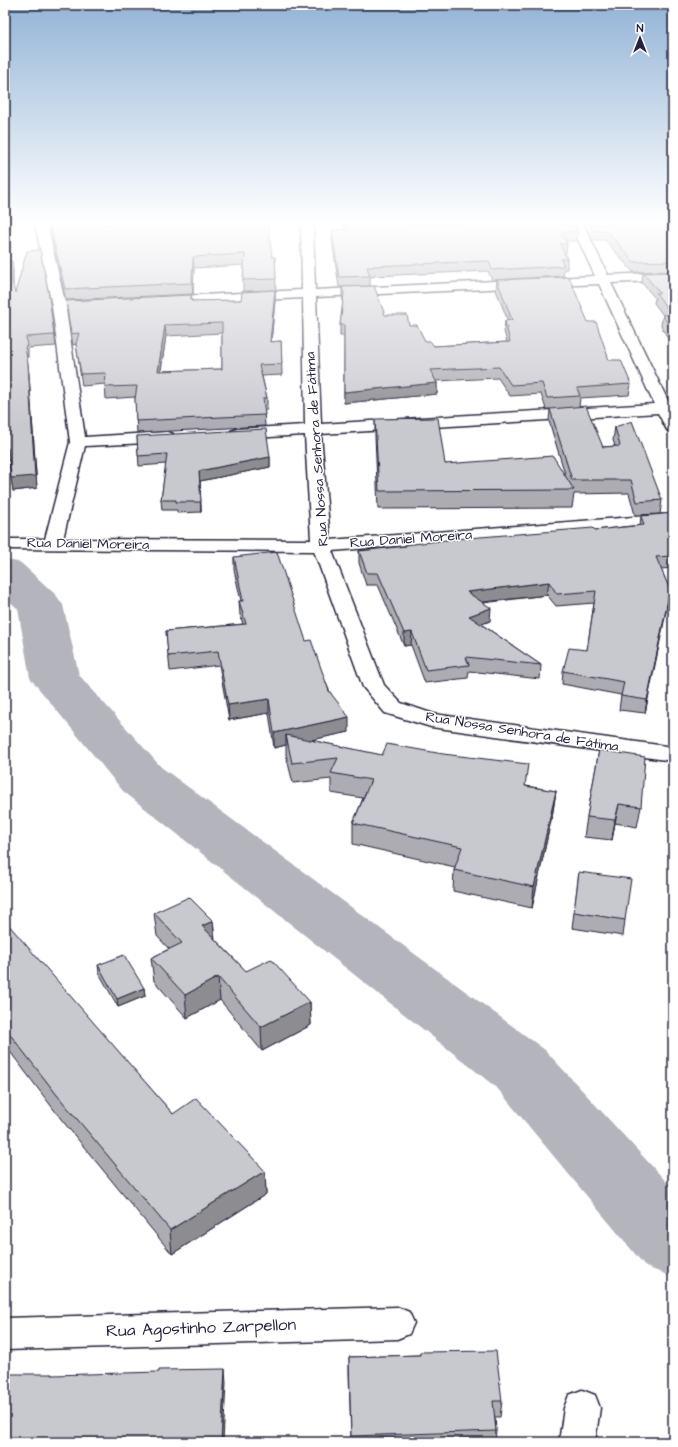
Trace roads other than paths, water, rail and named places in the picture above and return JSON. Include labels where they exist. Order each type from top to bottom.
[{"type":"street","points":[[54,544],[78,442],[56,292]]},
{"type":"street","name":"Rua Nossa Senhora de Fátima","points":[[308,292],[313,430],[321,546],[374,687],[393,708],[431,720],[673,754]]},
{"type":"street","points":[[152,302],[372,292]]},
{"type":"street","points":[[609,292],[668,407],[673,427]]},
{"type":"street","points":[[59,306],[114,304]]},
{"type":"street","points":[[219,435],[668,407]]},
{"type":"street","points":[[78,442],[180,437]]},
{"type":"street","name":"Rua Daniel Moreira","points":[[5,544],[321,546],[673,519]]},
{"type":"street","name":"Rua Agostinho Zarpellon","points":[[5,1334],[397,1323]]},
{"type":"street","points":[[577,1442],[582,1408]]},
{"type":"waterway","points":[[5,572],[40,605],[55,678],[142,779],[521,1069],[673,1243]]}]
